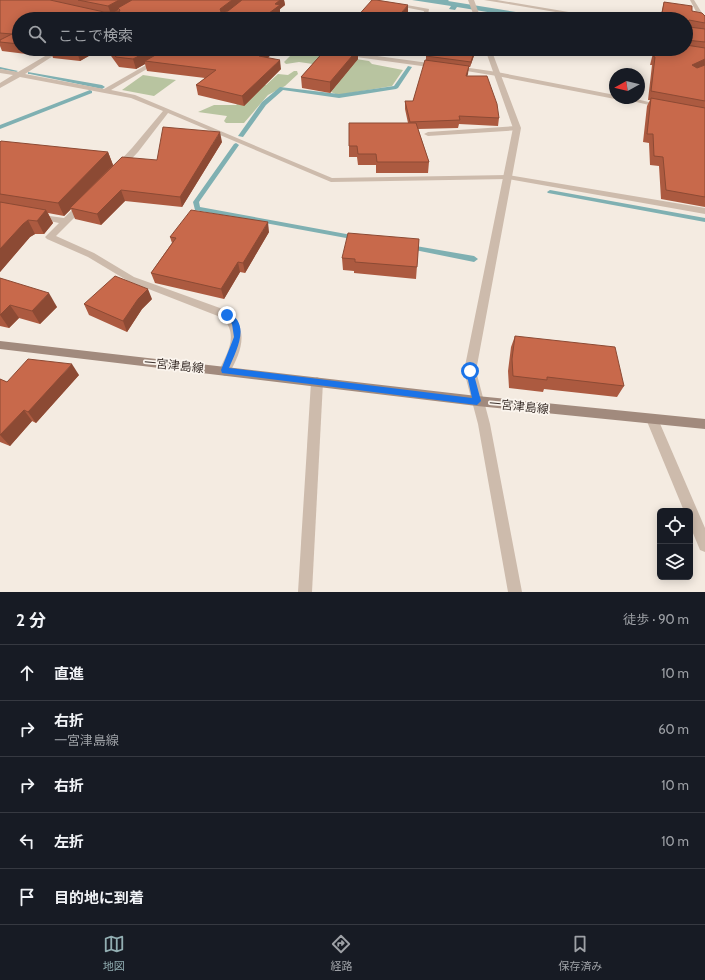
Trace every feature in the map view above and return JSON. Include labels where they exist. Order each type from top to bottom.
[{"type":"main road","name":"一宮津島線","points":[[0,345],[225,370],[477,401],[705,424]]},
{"type":"street","points":[[370,0],[426,10],[426,12]]},
{"type":"street","points":[[471,0],[476,12]]},
{"type":"street","points":[[487,0],[563,12]]},
{"type":"street","points":[[692,0],[704,18],[705,23]]},
{"type":"street","points":[[0,86],[50,56]]},
{"type":"street","points":[[106,91],[166,56]]},
{"type":"street","points":[[364,56],[443,67]]},
{"type":"street","points":[[490,56],[517,128],[470,371],[484,424],[515,592]]},
{"type":"street","points":[[451,68],[496,74],[609,96]]},
{"type":"street","points":[[0,71],[133,96],[331,180],[508,177],[705,211]]},
{"type":"street","points":[[645,103],[667,107]]},
{"type":"street","points":[[114,172],[135,150],[167,110]]},
{"type":"street","points":[[428,134],[517,128]]},
{"type":"street","points":[[87,199],[50,237],[91,256],[131,279],[227,315],[235,323],[238,337],[225,370]]},
{"type":"street","points":[[29,215],[66,221]]},
{"type":"street","points":[[305,592],[317,382]]},
{"type":"street","points":[[652,419],[705,545]]},
{"type":"green space","points":[[290,56],[336,56],[369,61],[372,64],[403,70],[392,86],[338,95],[331,92],[339,82],[306,76],[313,64],[299,62],[286,64],[284,62]]},
{"type":"green space","points":[[294,71],[297,71],[298,74],[285,86],[268,95],[244,123],[226,123],[224,121],[227,116],[198,112],[214,105],[236,105],[260,84],[266,85],[278,74],[288,75]]},
{"type":"green space","points":[[143,75],[176,80],[154,96],[122,90]]},
{"type":"water","points":[[412,0],[449,0],[448,1],[516,12],[487,12],[457,7],[455,10],[449,9],[451,6]]},
{"type":"building","points":[[0,0],[50,0],[104,12],[12,12],[12,34],[0,33]]},
{"type":"building","points":[[78,0],[119,0],[108,6]]},
{"type":"building","points":[[132,0],[232,0],[220,9],[221,12],[119,12],[120,10],[118,8]]},
{"type":"building","points":[[242,0],[280,0],[275,4],[280,5],[270,12],[221,12],[228,11]]},
{"type":"building","points":[[372,0],[408,5],[402,12],[361,12]]},
{"type":"building","points":[[664,2],[692,6],[692,11],[702,13],[705,16],[705,23],[693,21],[693,12],[662,12]]},
{"type":"building","points":[[693,28],[705,29],[705,42],[693,41]]},
{"type":"building","points":[[12,34],[12,43],[0,42],[0,40]]},
{"type":"building","points":[[693,46],[705,48],[705,59],[692,65],[697,68],[705,65],[705,101],[651,91],[655,57],[653,56],[693,56]]},
{"type":"building","points":[[115,56],[139,56],[133,59]]},
{"type":"building","points":[[154,56],[259,56],[280,60],[242,96],[196,85],[216,70],[145,61]]},
{"type":"building","points":[[320,56],[352,56],[330,82],[301,77]]},
{"type":"building","points":[[426,56],[473,56],[471,62]]},
{"type":"building","points":[[425,60],[469,66],[466,76],[487,76],[497,104],[499,118],[459,116],[460,120],[410,122],[405,101],[413,101]]},
{"type":"building","points":[[651,98],[705,108],[705,197],[666,190],[663,157],[654,156],[653,134],[647,134]]},
{"type":"building","points":[[349,123],[416,123],[429,162],[377,162],[376,154],[358,154],[357,146],[349,146]]},
{"type":"building","points":[[163,127],[220,132],[180,197],[121,190],[97,214],[70,208],[122,157],[157,160]]},
{"type":"building","points":[[1,141],[108,152],[58,203],[0,194]]},
{"type":"building","points":[[0,202],[46,210],[37,221],[28,220],[23,224],[0,249]]},
{"type":"building","points":[[191,210],[268,222],[243,263],[238,262],[221,289],[151,273],[176,238],[170,237]]},
{"type":"building","points":[[348,233],[419,239],[417,267],[355,262],[355,259],[342,258]]},
{"type":"building","points":[[115,276],[148,289],[138,299],[123,321],[84,304]]},
{"type":"building","points":[[0,278],[49,293],[32,311],[10,305],[0,315]]},
{"type":"building","points":[[515,336],[615,347],[624,386],[547,377],[547,380],[513,376],[512,359]]},
{"type":"building","points":[[28,359],[72,364],[28,412],[24,410],[0,435],[0,379],[7,382]]},
{"type":"waterway","points":[[241,136],[264,103],[282,88],[339,96],[396,87],[410,67]]},
{"type":"waterway","points":[[0,68],[16,71]]},
{"type":"waterway","points":[[30,73],[102,87]]},
{"type":"waterway","points":[[0,127],[90,92]]},
{"type":"waterway","points":[[236,145],[196,202],[197,209],[357,238]]},
{"type":"waterway","points":[[550,192],[705,220]]},
{"type":"waterway","points":[[410,247],[474,259]]},
{"type":"route","points":[[227,315],[235,323],[238,337],[225,370],[477,401],[470,371]]}]
